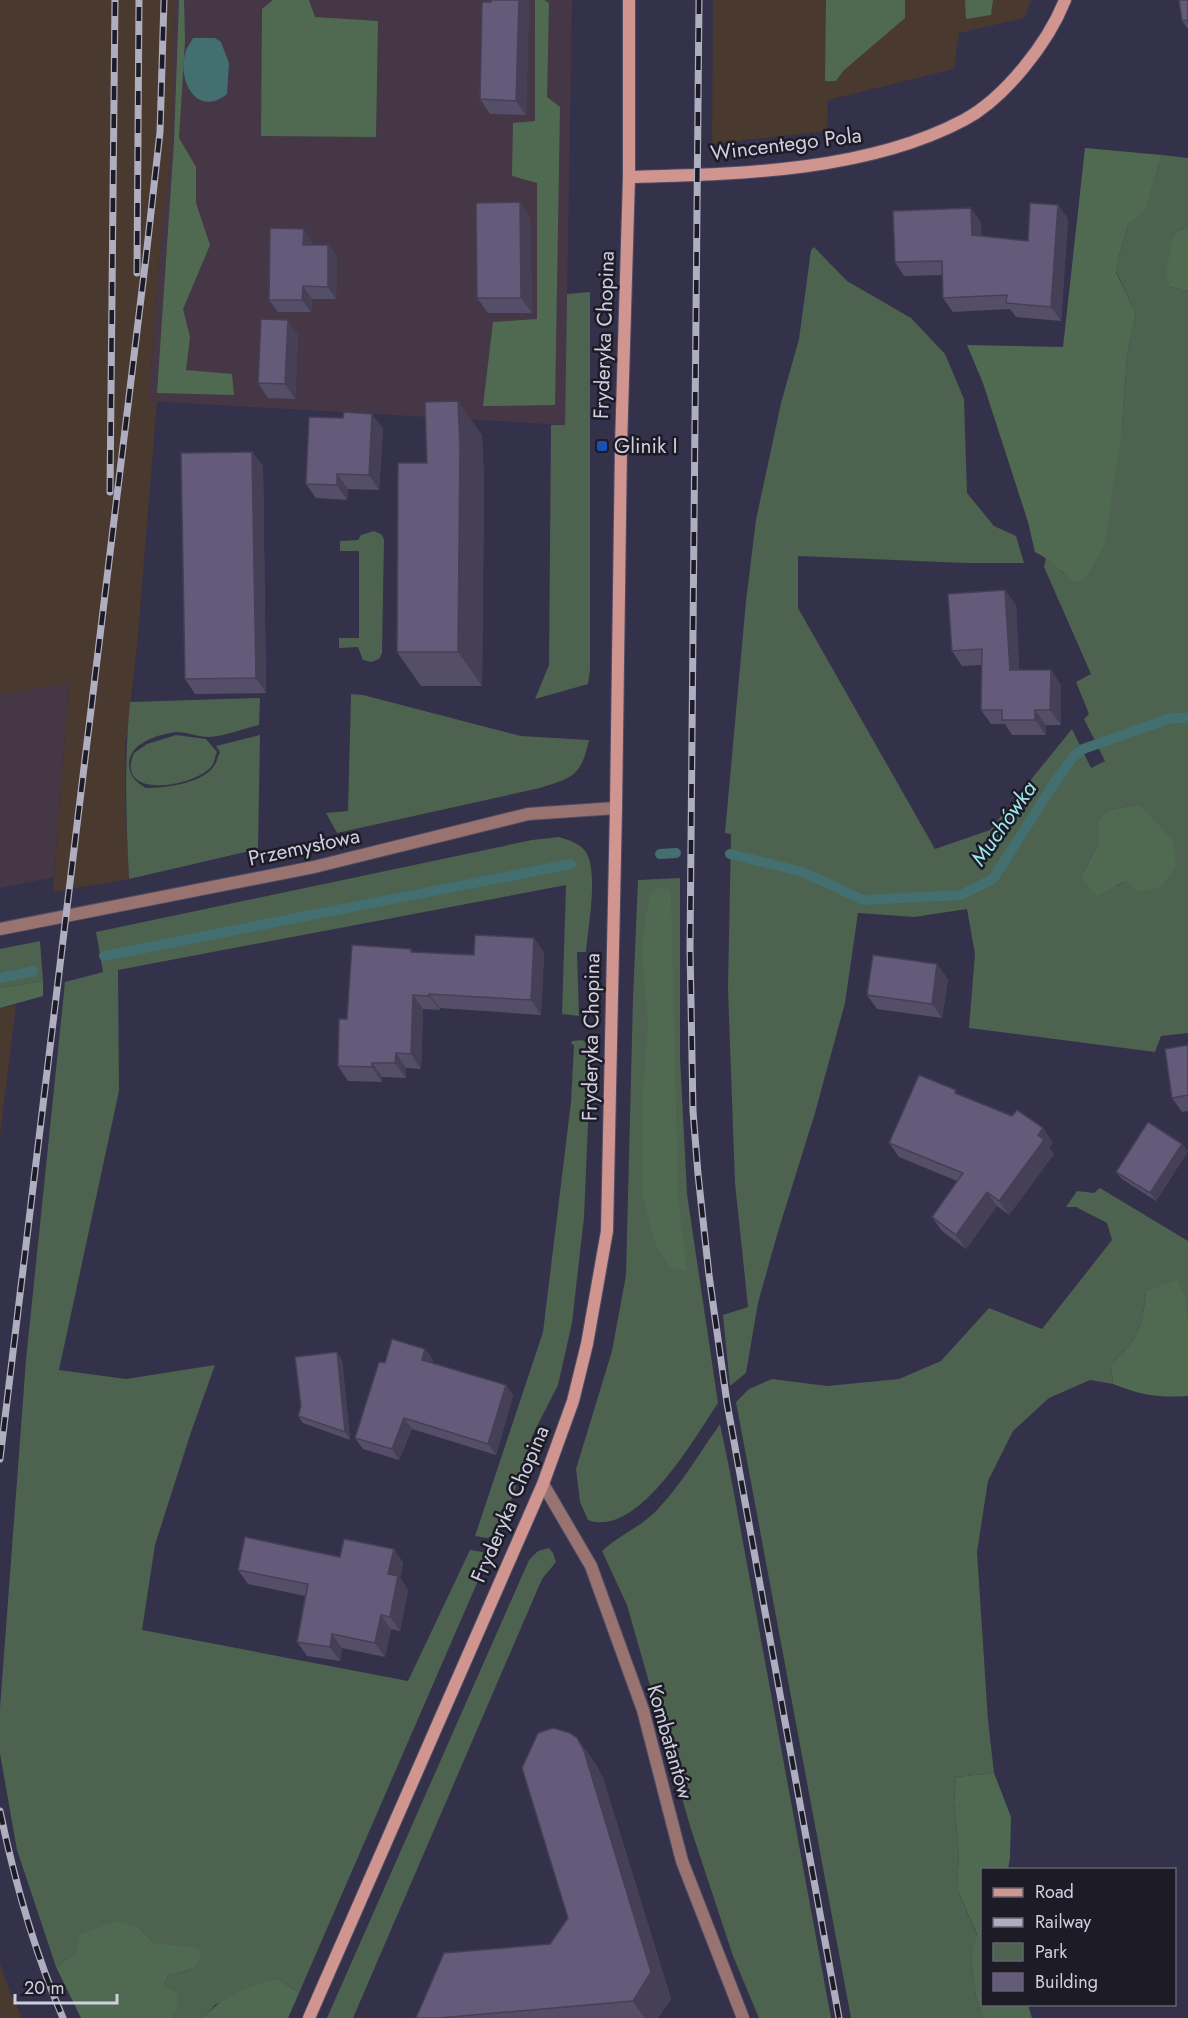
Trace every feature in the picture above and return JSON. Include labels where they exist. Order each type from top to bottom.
[{"type":"street","name":"Fryderyka Chopina","points":[[309,2018],[543,1484],[573,1401],[607,1231],[628,177],[629,0]]},
{"type":"street","name":"Wincentego Pola","points":[[628,177],[775,170],[826,163],[921,139],[965,119],[1004,90],[1037,53],[1065,0]]},
{"type":"street","name":"Przemysłowa","points":[[0,929],[314,867],[528,814],[616,808]]},
{"type":"street","name":"Kombatantów","points":[[543,1484],[591,1566],[643,1710],[682,1861],[743,2018]]},
{"type":"shaded area","points":[[0,0],[175,0],[172,141],[159,262],[149,401],[157,401],[137,647],[125,748],[129,879],[53,892],[69,683],[0,695]]},
{"type":"shaded area","points":[[175,0],[572,0],[565,425],[149,401],[159,262],[172,141]]},
{"type":"shaded area","points":[[179,0],[184,0],[185,41],[179,138],[196,167],[196,203],[210,245],[183,309],[190,337],[186,370],[232,374],[234,395],[157,393],[174,142]]},
{"type":"shaded area","points":[[273,0],[309,0],[315,17],[378,21],[376,137],[261,136],[262,9]]},
{"type":"shaded area","points":[[535,0],[544,0],[549,3],[547,97],[560,107],[555,405],[483,406],[493,322],[537,319],[537,183],[512,176],[513,123],[535,121]]},
{"type":"shaded area","points":[[713,0],[1031,0],[1025,18],[959,33],[954,69],[828,100],[827,131],[712,144]]},
{"type":"shaded area","points":[[826,0],[905,0],[905,18],[843,71],[836,81],[825,81]]},
{"type":"shaded area","points":[[965,0],[993,0],[991,15],[966,19]]},
{"type":"shaded area","points":[[193,38],[215,38],[221,42],[229,63],[227,94],[216,100],[206,102],[198,98],[186,83],[184,62]]},
{"type":"shaded area","points":[[1085,148],[1162,155],[1145,210],[1128,225],[1119,255],[1116,272],[1136,314],[1127,355],[1122,428],[1105,544],[1087,576],[1077,583],[1035,552],[1028,522],[983,383],[967,345],[1063,347]]},
{"type":"shaded area","points":[[1188,227],[1188,291],[1170,287],[1166,274],[1172,240],[1178,231]]},
{"type":"shaded area","points":[[69,682],[54,877],[0,888],[0,695]]},
{"type":"shaded area","points":[[1139,804],[1173,841],[1176,866],[1161,887],[1139,892],[1126,881],[1097,896],[1081,877],[1099,842],[1099,820],[1108,810]]},
{"type":"shaded area","points":[[665,886],[671,891],[678,1198],[687,1271],[669,1267],[654,1241],[642,1194],[642,1104],[648,1022],[642,952],[645,919],[651,891]]},
{"type":"shaded area","points":[[43,981],[43,996],[0,1008],[0,988]]},
{"type":"shaded area","points":[[16,1005],[0,1136],[0,1008]]},
{"type":"shaded area","points":[[1177,1280],[1185,1298],[1188,1320],[1188,1396],[1150,1395],[1113,1384],[1111,1364],[1128,1347],[1138,1332],[1146,1291]]},
{"type":"shaded area","points":[[994,1773],[1011,1817],[1008,1868],[981,1868],[981,2006],[1028,2006],[1032,2018],[983,2018],[976,1997],[971,1956],[977,1934],[957,1889],[959,1853],[954,1801],[956,1777]]},
{"type":"shaded area","points":[[116,1921],[139,1928],[154,1943],[198,1948],[201,1957],[194,1968],[168,1976],[164,1985],[178,1996],[176,2013],[171,2018],[81,2018],[56,1967],[77,1952],[79,1935]]},
{"type":"shaded area","points":[[0,1963],[10,1992],[22,2018],[0,2018]]},
{"type":"shaded area","points":[[277,1978],[299,1993],[288,2018],[203,2018],[228,1998]]},
{"type":"green space","points":[[1162,155],[1188,158],[1188,227],[1178,231],[1170,287],[1188,291],[1188,1033],[1161,1036],[1155,1052],[969,1028],[975,954],[967,909],[914,917],[858,913],[845,1003],[815,1113],[758,1303],[746,1373],[730,1386],[723,1315],[748,1307],[735,1183],[728,989],[731,834],[725,833],[746,601],[756,520],[781,403],[799,339],[811,250],[814,247],[847,281],[911,318],[945,354],[964,399],[967,493],[994,526],[1016,536],[1024,563],[798,556],[798,608],[935,849],[990,830],[1072,729],[1091,768],[1105,761],[1084,719],[1089,714],[1076,682],[1091,674],[1044,567],[1046,557],[1057,564],[1064,574],[1122,428],[1127,355],[1136,314],[1116,271],[1128,225],[1145,209]],"holes":[[[1139,804],[1126,881],[1117,886],[1081,877],[1099,842],[1099,820],[1108,810]]]},
{"type":"green space","points":[[590,292],[590,670],[588,684],[535,699],[549,665],[551,425],[565,425],[567,294]]},
{"type":"green space","points":[[374,531],[381,534],[384,539],[382,653],[379,659],[371,662],[363,660],[358,647],[339,648],[339,638],[359,638],[359,551],[340,551],[340,541],[358,540],[361,535]]},
{"type":"green space","points":[[351,694],[363,695],[521,736],[589,740],[579,768],[561,781],[540,788],[337,833],[326,813],[348,811]]},
{"type":"green space","points":[[260,698],[259,725],[209,737],[176,732],[162,735],[146,741],[134,750],[129,763],[130,772],[134,778],[146,788],[173,786],[202,777],[209,772],[220,752],[216,746],[260,735],[258,849],[129,879],[126,790],[130,702]]},
{"type":"green space","points":[[176,735],[206,739],[217,752],[212,766],[190,780],[175,784],[145,784],[135,778],[131,768],[134,753],[147,744]]},
{"type":"green space","points":[[559,837],[575,843],[585,851],[592,875],[586,952],[577,952],[579,1016],[562,1014],[566,885],[118,970],[119,1091],[59,1370],[126,1379],[215,1365],[155,1545],[142,1630],[408,1681],[470,1550],[483,1552],[487,1560],[299,1993],[277,1978],[215,2005],[203,2018],[171,2018],[176,2013],[172,1989],[164,1985],[168,1976],[194,1968],[154,1943],[139,1928],[77,1952],[56,1967],[17,1850],[0,1754],[0,1708],[26,1360],[65,982],[103,972],[96,932],[532,840]]},
{"type":"green space","points":[[680,878],[680,1057],[687,1194],[718,1403],[680,1460],[645,1500],[626,1515],[607,1522],[588,1520],[580,1502],[576,1469],[612,1351],[626,1275],[638,880]]},
{"type":"green space","points":[[40,941],[43,981],[0,988],[0,949]]},
{"type":"green space","points":[[583,1040],[590,1049],[590,1079],[584,1217],[572,1323],[558,1385],[533,1434],[505,1519],[496,1535],[487,1538],[475,1536],[543,1332],[571,1102],[574,1045],[571,1044],[572,1041]]},
{"type":"green space","points":[[1100,1188],[1188,1241],[1188,1320],[1146,1291],[1138,1332],[1128,1347],[1111,1364],[1113,1384],[1090,1380],[1049,1398],[1013,1431],[988,1481],[977,1552],[988,1720],[994,1773],[956,1777],[954,1801],[959,1853],[957,1889],[977,1935],[971,1956],[976,1997],[983,2018],[851,2018],[736,1402],[749,1389],[772,1379],[827,1386],[899,1379],[941,1361],[989,1308],[1042,1329],[1112,1240],[1107,1223],[1076,1207],[1066,1207],[1077,1191],[1094,1193]]},
{"type":"green space","points":[[720,1424],[831,2018],[759,2018],[733,1956],[690,1826],[627,1605],[602,1551],[657,1510],[682,1479]]},
{"type":"green space","points":[[549,1548],[556,1562],[542,1579],[353,2018],[327,2018],[529,1560],[538,1551]]},
{"type":"building","points":[[491,0],[519,0],[516,101],[480,99],[482,2],[491,2]]},
{"type":"building","points":[[1179,0],[1188,0],[1188,20],[1182,21]]},
{"type":"building","points":[[520,202],[521,298],[477,298],[476,203]]},
{"type":"building","points":[[1030,203],[1058,205],[1051,307],[1006,303],[1007,295],[943,298],[942,261],[895,262],[893,211],[971,208],[972,235],[1028,241]]},
{"type":"building","points":[[270,228],[304,229],[303,245],[328,245],[328,287],[303,286],[302,300],[269,300]]},
{"type":"building","points":[[261,319],[288,320],[285,384],[258,383]]},
{"type":"building","points":[[458,401],[460,446],[458,652],[397,652],[398,463],[427,463],[425,402]]},
{"type":"building","points":[[344,412],[372,414],[369,475],[337,474],[337,485],[306,484],[309,417],[343,418]]},
{"type":"building","points":[[252,452],[256,678],[185,679],[181,453]]},
{"type":"building","points":[[1005,590],[1010,670],[1051,670],[1050,710],[1035,710],[1035,720],[1002,720],[1002,710],[981,710],[982,649],[952,651],[948,594]]},
{"type":"building","points":[[475,935],[534,938],[531,1000],[413,995],[411,1054],[396,1053],[395,1063],[372,1063],[372,1067],[338,1066],[339,1019],[347,1019],[352,945],[411,949],[411,952],[474,955]]},
{"type":"building","points":[[873,955],[937,964],[932,1004],[867,995]]},
{"type":"building","points":[[1188,1045],[1188,1095],[1172,1098],[1165,1049]]},
{"type":"building","points":[[919,1075],[956,1090],[955,1093],[1012,1116],[1017,1110],[1043,1128],[1038,1135],[1044,1140],[999,1201],[987,1192],[956,1235],[932,1217],[963,1173],[889,1143]]},
{"type":"building","points":[[1148,1122],[1182,1144],[1150,1193],[1116,1172]]},
{"type":"building","points":[[392,1339],[425,1349],[422,1360],[506,1385],[488,1444],[404,1418],[392,1449],[355,1438],[379,1362],[385,1363]]},
{"type":"building","points":[[337,1352],[345,1432],[298,1416],[301,1406],[295,1357]]},
{"type":"building","points":[[245,1537],[340,1557],[344,1539],[394,1549],[388,1574],[398,1576],[390,1617],[381,1615],[375,1643],[332,1634],[330,1647],[297,1642],[308,1584],[238,1570]]},
{"type":"building","points":[[553,1728],[570,1733],[577,1738],[584,1751],[651,1972],[633,2001],[416,2018],[444,1953],[550,1944],[568,1918],[522,1768],[538,1733]]},
{"type":"waterway","name":"Muchówka","points":[[730,854],[803,872],[863,900],[961,895],[993,879],[1074,756],[1083,749],[1171,718],[1188,718]]},
{"type":"waterway","points":[[660,854],[676,853]]},
{"type":"waterway","points":[[104,956],[571,864]]},
{"type":"waterway","points":[[0,978],[33,971]]},
{"type":"railway","points":[[110,492],[115,0]]},
{"type":"railway","points":[[137,273],[139,0]]},
{"type":"railway","points":[[0,1459],[146,257],[160,132],[164,0]]},
{"type":"railway","points":[[699,0],[690,948],[693,1111],[709,1275],[727,1403],[839,2018]]},
{"type":"railway","points":[[0,1811],[26,1916],[63,2018]]},
{"type":"place","name":"Glinik I","points":[[602,446]]}]
